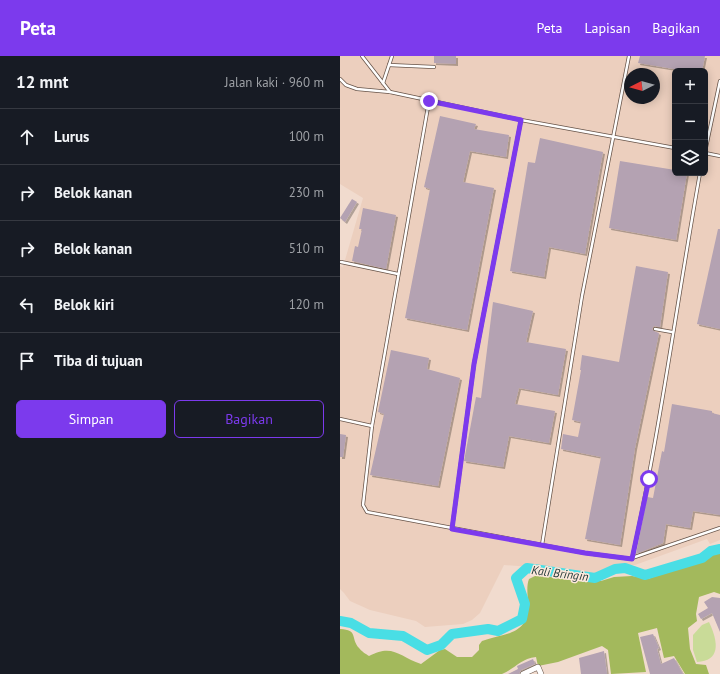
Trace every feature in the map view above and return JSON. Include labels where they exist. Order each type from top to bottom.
[{"type":"street","points":[[523,674],[538,667],[541,674]]},
{"type":"lane","points":[[362,56],[390,92]]},
{"type":"lane","points":[[383,84],[392,56]]},
{"type":"lane","points":[[542,544],[582,296],[629,56]]},
{"type":"lane","points":[[388,66],[434,67]]},
{"type":"lane","points":[[340,79],[346,85],[357,89],[390,92],[521,120],[613,138],[672,148]]},
{"type":"lane","points":[[708,140],[720,81]]},
{"type":"lane","points":[[429,101],[372,426],[363,505],[366,512],[585,553],[632,559],[720,528]]},
{"type":"lane","points":[[452,529],[474,364],[521,120]]},
{"type":"lane","points":[[708,154],[720,156]]},
{"type":"lane","points":[[632,559],[649,479],[672,332],[699,176]]},
{"type":"lane","points":[[341,262],[398,274]]},
{"type":"lane","points":[[655,329],[672,332]]},
{"type":"lane","points":[[340,419],[372,426]]},
{"type":"shaded area","points":[[340,56],[720,56],[720,540],[710,544],[707,539],[635,565],[619,565],[591,576],[532,567],[504,565],[480,613],[472,620],[463,624],[425,627],[416,621],[370,610],[350,601],[340,589],[340,266],[343,267],[363,198],[340,184]]},
{"type":"green space","points":[[720,552],[720,594],[714,592],[699,597],[696,614],[697,621],[688,628],[690,649],[696,664],[706,665],[709,674],[685,674],[674,656],[664,658],[657,628],[638,633],[646,672],[611,674],[608,650],[602,646],[558,662],[538,666],[536,657],[531,658],[502,674],[340,674],[340,629],[350,631],[359,648],[369,656],[377,652],[390,651],[396,652],[421,664],[440,650],[445,649],[457,657],[472,657],[479,650],[479,645],[482,641],[514,632],[520,628],[527,614],[528,582],[529,579],[537,575],[570,580],[601,581],[614,577],[632,576],[648,579]]},
{"type":"green space","points":[[709,622],[715,637],[716,644],[714,654],[705,661],[697,662],[693,650],[693,635],[702,625]]},
{"type":"building","points":[[434,56],[456,56],[456,64],[434,63]]},
{"type":"building","points":[[640,56],[705,56],[703,68],[672,69],[638,63]]},
{"type":"building","points":[[440,116],[476,124],[474,129],[509,135],[506,157],[470,151],[463,182],[494,188],[467,330],[405,318],[430,189],[424,187]]},
{"type":"building","points":[[540,138],[603,152],[585,254],[549,247],[544,277],[510,271],[528,162],[535,163]]},
{"type":"building","points":[[620,161],[672,170],[672,176],[687,176],[676,240],[609,228]]},
{"type":"building","points":[[352,199],[357,202],[345,222],[340,218]]},
{"type":"building","points":[[363,208],[396,215],[386,269],[352,261],[355,246],[358,247],[362,229],[359,229]]},
{"type":"building","points":[[718,229],[720,229],[720,329],[697,324]]},
{"type":"building","points":[[636,266],[668,272],[660,327],[654,326],[652,329],[659,333],[635,448],[620,545],[585,539],[601,457],[561,449],[563,434],[578,437],[581,422],[572,420],[581,370],[582,355],[619,362]]},
{"type":"building","points":[[493,302],[533,311],[526,342],[566,349],[558,395],[519,388],[515,404],[555,411],[549,443],[509,436],[503,467],[464,461],[476,397],[481,398]]},
{"type":"building","points":[[391,350],[429,358],[427,369],[460,378],[438,486],[370,475],[384,414],[378,412]]},
{"type":"building","points":[[672,404],[712,411],[712,413],[720,415],[720,515],[693,511],[690,528],[666,524],[663,543],[636,554],[647,497],[653,498],[662,451],[664,452]]},
{"type":"building","points":[[340,434],[346,435],[343,457],[340,457]]},
{"type":"building","points":[[712,597],[720,598],[720,632],[712,613],[701,619],[698,614],[708,608],[704,602]]},
{"type":"building","points":[[653,634],[659,648],[657,649],[661,664],[674,658],[683,674],[650,674],[640,637]]},
{"type":"building","points":[[604,651],[607,674],[581,674],[579,658]]},
{"type":"building","points":[[533,659],[535,664],[521,670],[519,674],[508,674],[518,669],[517,666]]},
{"type":"waterway","name":"Kali Bringin","points":[[340,621],[351,623],[369,633],[403,636],[427,650],[441,645],[452,634],[488,629],[498,631],[522,619],[525,604],[516,578],[527,568],[595,578],[615,569],[625,568],[645,575],[702,558],[711,551],[720,549]]},
{"type":"route","points":[[429,101],[521,120],[474,364],[452,529],[542,544],[585,553],[632,559],[649,479]]}]
